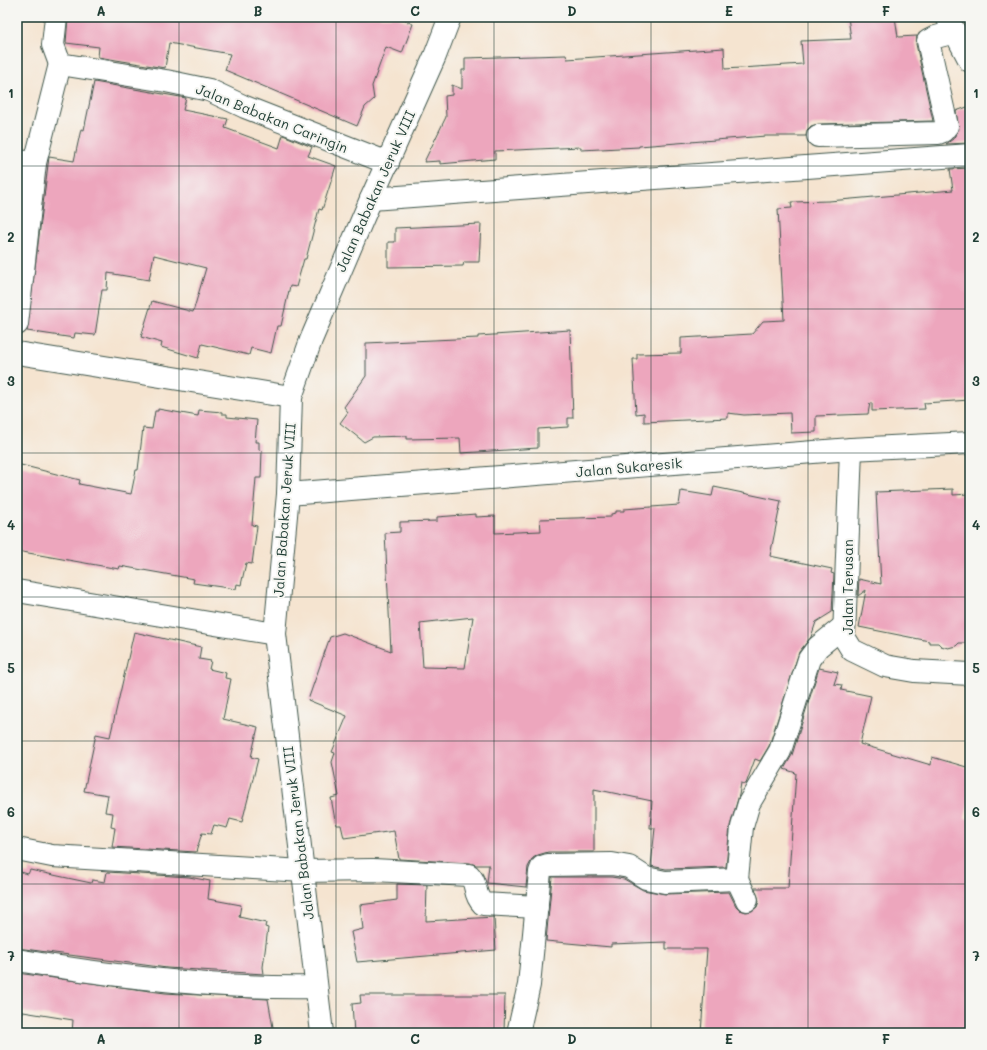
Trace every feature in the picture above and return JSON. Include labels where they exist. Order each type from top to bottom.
[{"type":"street","points":[[17,324],[26,162],[60,64],[53,45],[56,17]]},
{"type":"street","name":"Jalan Babakan Jeruk VIII","points":[[322,1033],[275,634],[288,494],[291,397],[311,340],[370,199],[388,164],[435,56],[450,17]]},
{"type":"street","points":[[818,136],[938,133],[943,131],[947,126],[928,41],[936,37],[951,25],[970,61]]},
{"type":"street","name":"Jalan Babakan Caringin","points":[[60,64],[166,81],[209,90],[245,107],[388,164]]},
{"type":"street","points":[[370,199],[403,198],[970,155]]},
{"type":"street","points":[[17,353],[291,397]]},
{"type":"street","name":"Jalan Sukaresik","points":[[288,494],[851,449],[970,443]]},
{"type":"street","name":"Jalan Terusan","points":[[851,449],[844,637],[852,650],[885,666],[914,671],[970,674]]},
{"type":"street","points":[[17,591],[275,634]]},
{"type":"street","points":[[747,900],[737,879],[742,827],[749,803],[780,751],[809,659],[818,647],[844,626]]},
{"type":"street","points":[[17,849],[52,856],[303,871],[373,870],[469,875],[475,880],[476,897],[483,904],[537,907]]},
{"type":"street","points":[[518,1033],[529,985],[540,872],[542,867],[548,865],[612,864],[630,867],[646,878],[665,882],[737,879]]},
{"type":"street","points":[[17,960],[75,970],[212,986],[316,987]]},
{"type":"building","points":[[68,17],[396,17],[413,24],[402,53],[386,47],[372,86],[374,99],[365,107],[357,126],[225,70],[230,54],[169,43],[165,68],[98,57],[99,47],[66,43]]},
{"type":"building","points":[[848,17],[895,17],[898,37],[917,36],[916,44],[933,121],[818,124],[811,126],[807,130],[806,136],[766,136],[639,147],[581,150],[581,147],[495,151],[495,159],[440,164],[440,161],[424,162],[446,117],[445,96],[452,95],[452,85],[462,89],[462,70],[465,70],[465,58],[566,55],[567,59],[724,48],[725,69],[803,64],[801,41],[851,39]]},
{"type":"building","points":[[94,82],[186,98],[183,110],[228,119],[225,128],[279,148],[283,135],[312,147],[308,156],[336,166],[322,210],[319,209],[306,259],[304,259],[296,287],[290,286],[281,326],[277,326],[271,353],[251,348],[249,355],[202,344],[198,358],[161,347],[162,343],[141,337],[152,301],[193,312],[206,268],[154,255],[149,280],[108,273],[107,290],[102,290],[95,335],[75,333],[74,338],[27,331],[49,157],[74,161],[81,129],[84,130]]},
{"type":"building","points":[[970,106],[970,143],[946,144],[953,139],[959,129],[956,111]]},
{"type":"building","points":[[970,168],[970,400],[924,403],[925,409],[872,411],[872,403],[870,403],[868,414],[816,416],[816,432],[791,433],[790,413],[744,415],[728,413],[728,418],[644,422],[644,413],[636,414],[633,359],[637,359],[637,354],[681,353],[681,338],[752,334],[763,321],[784,320],[778,209],[792,208],[791,202],[829,201],[953,190],[950,169]]},
{"type":"building","points":[[481,224],[479,262],[464,262],[463,266],[388,267],[388,242],[395,242],[395,228]]},
{"type":"building","points":[[570,330],[573,418],[568,418],[568,427],[538,429],[538,448],[461,453],[460,438],[407,439],[407,436],[373,437],[364,442],[340,423],[348,412],[344,407],[366,376],[366,343],[478,338],[478,336]]},
{"type":"building","points":[[158,409],[198,416],[199,410],[222,412],[222,414],[227,414],[227,417],[257,420],[255,442],[259,442],[259,450],[262,451],[261,478],[256,478],[252,525],[257,526],[252,564],[246,563],[241,585],[237,584],[236,589],[193,583],[194,579],[120,566],[119,569],[17,551],[17,464],[80,480],[79,484],[131,494],[136,470],[138,470],[143,428],[152,429],[155,411],[158,411]]},
{"type":"building","points":[[714,487],[781,501],[770,556],[832,569],[831,573],[834,574],[832,612],[816,622],[811,637],[799,652],[769,746],[760,761],[755,759],[746,784],[741,783],[730,826],[726,867],[666,869],[651,866],[655,828],[650,828],[652,801],[594,789],[594,852],[548,852],[538,855],[533,858],[528,867],[526,887],[487,883],[489,865],[399,859],[394,831],[344,838],[341,825],[336,825],[331,798],[339,796],[332,762],[335,753],[332,752],[347,716],[308,700],[330,637],[343,633],[391,651],[385,533],[400,532],[400,522],[437,521],[437,517],[476,514],[476,517],[495,516],[495,533],[541,531],[540,519],[611,517],[611,514],[616,513],[616,511],[624,511],[624,509],[679,505],[681,491],[712,496]],"holes":[[[473,617],[465,668],[423,667],[420,623]]]},
{"type":"building","points":[[953,489],[953,495],[969,494],[970,643],[959,643],[956,646],[948,648],[941,646],[938,643],[929,643],[929,641],[859,627],[866,590],[858,596],[859,579],[881,584],[876,492]]},
{"type":"building","points":[[134,632],[201,647],[199,659],[211,661],[209,669],[226,673],[225,678],[231,679],[223,719],[258,727],[251,757],[258,759],[242,822],[230,819],[227,828],[214,825],[211,834],[202,833],[196,852],[112,847],[115,828],[111,827],[113,813],[105,812],[108,795],[84,791],[96,734],[110,737]]},
{"type":"building","points":[[819,668],[838,672],[834,684],[842,685],[841,690],[871,696],[860,744],[931,765],[932,757],[970,768],[970,797],[965,818],[970,819],[970,1033],[701,1033],[707,949],[666,949],[666,942],[611,944],[611,947],[546,941],[552,877],[611,877],[624,879],[643,890],[665,894],[729,892],[736,906],[740,910],[746,912],[752,911],[757,907],[759,901],[755,888],[788,888],[796,773],[784,769],[792,755]]},
{"type":"building","points":[[30,870],[91,883],[92,880],[105,882],[107,872],[189,877],[210,881],[208,899],[241,905],[239,917],[266,923],[265,927],[268,928],[263,967],[264,974],[167,968],[17,948],[17,871],[28,874]]},
{"type":"building","points":[[397,884],[427,885],[426,921],[494,917],[496,950],[357,962],[351,932],[363,929],[360,905],[397,900]]},
{"type":"building","points":[[17,973],[165,993],[268,999],[274,1033],[72,1033],[73,1020],[17,1011]]},
{"type":"building","points":[[360,995],[505,995],[504,1033],[354,1033],[352,1004],[361,1003]]}]
